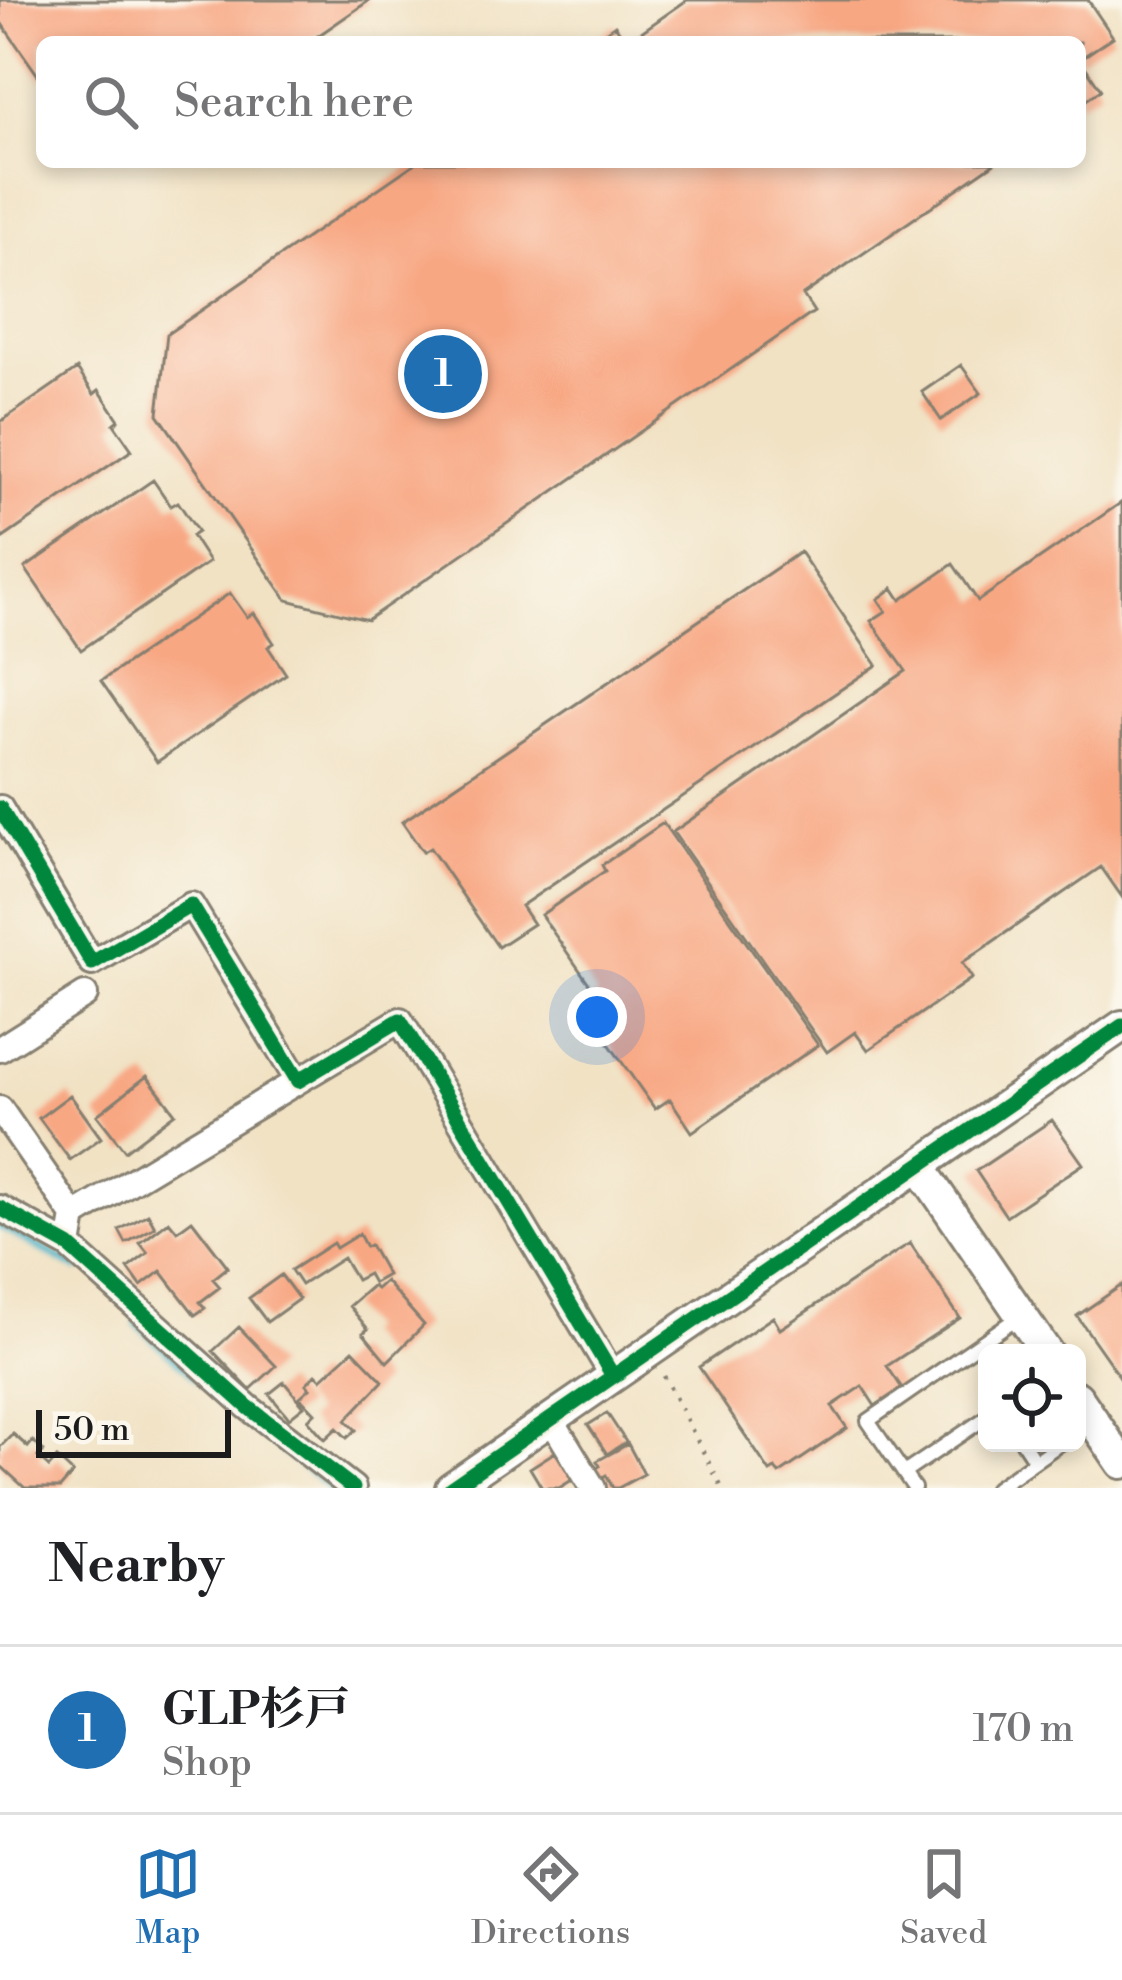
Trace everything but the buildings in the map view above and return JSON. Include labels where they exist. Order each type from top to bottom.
[{"type":"street","points":[[0,808],[92,963],[191,904],[298,1081]]},
{"type":"street","points":[[0,1049],[85,995]]},
{"type":"street","points":[[74,1216],[400,1021],[613,1376]]},
{"type":"street","points":[[451,1488],[1122,1027]]},
{"type":"street","points":[[0,1109],[74,1216],[69,1246]]},
{"type":"street","points":[[919,1166],[1041,1344]]},
{"type":"street","points":[[0,1208],[69,1246],[248,1408],[353,1488]]},
{"type":"street","points":[[551,1419],[593,1488]]},
{"type":"street","points":[[1086,1422],[1122,1463]]},
{"type":"lane","points":[[914,1488],[868,1421],[1021,1315]]},
{"type":"lane","points":[[904,1474],[978,1424]]},
{"type":"lane","points":[[1029,1452],[1035,1461]]},
{"type":"lane","points":[[996,1488],[1048,1452]]},
{"type":"path","points":[[651,1351],[722,1488]]},
{"type":"waterway","points":[[0,1226],[77,1268]]},
{"type":"waterway","points":[[137,1323],[237,1416],[332,1488]]},
{"type":"cycle path","points":[[0,808],[92,963],[191,905],[298,1081],[400,1020],[613,1376]]},
{"type":"cycle path","points":[[451,1488],[1122,1026]]},
{"type":"cycle path","points":[[0,1208],[69,1246],[248,1407],[353,1488]]},
{"type":"place","name":"GLP杉戸","points":[[443,374]]}]
